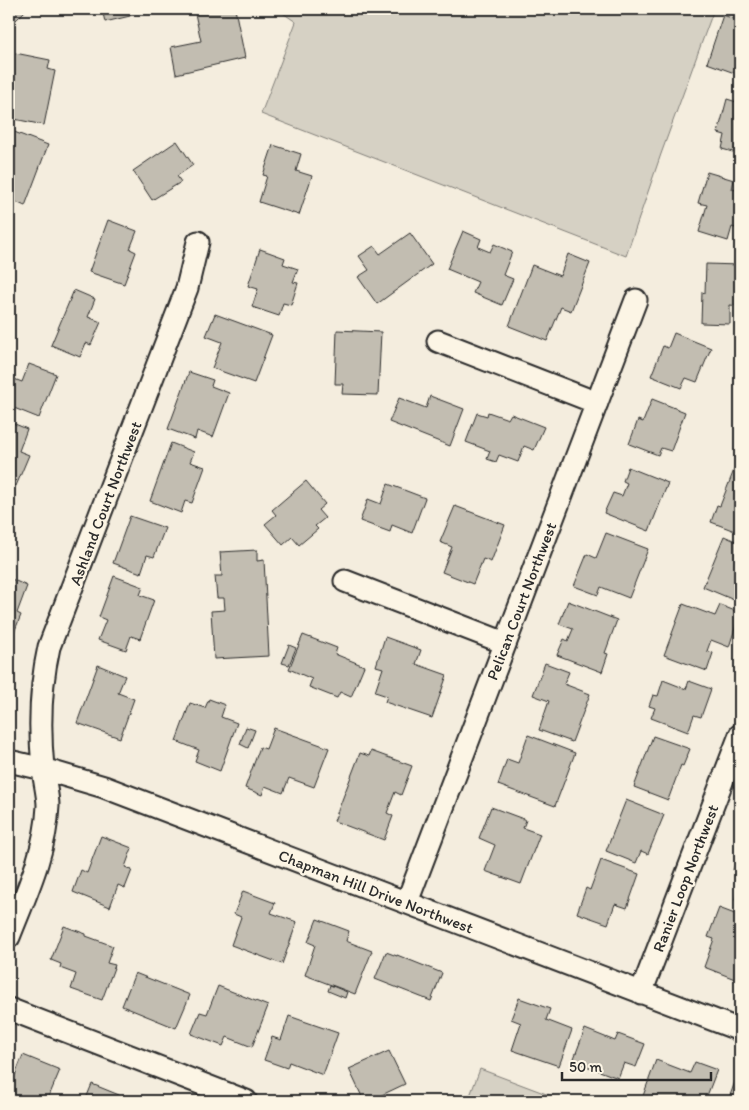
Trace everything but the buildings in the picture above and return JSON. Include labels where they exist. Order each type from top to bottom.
[{"type":"street","name":"Ashland Court Northwest","points":[[9,938],[38,861],[45,831],[48,805],[42,769],[41,694],[43,673],[49,647],[187,288],[198,242]]},
{"type":"street","name":"Pelican Court Northwest","points":[[407,902],[636,300]]},
{"type":"street","points":[[438,341],[597,402]]},
{"type":"street","points":[[345,581],[505,642]]},
{"type":"street","name":"Ranier Loop Northwest","points":[[641,993],[740,735]]},
{"type":"street","name":"Chapman Hill Drive Northwest","points":[[9,761],[104,788],[740,1030]]},
{"type":"street","points":[[9,1009],[246,1101]]},
{"type":"shaded area","points":[[277,9],[714,9],[626,256],[261,114],[296,22]]},
{"type":"shaded area","points":[[480,1069],[565,1101],[468,1101]]}]
